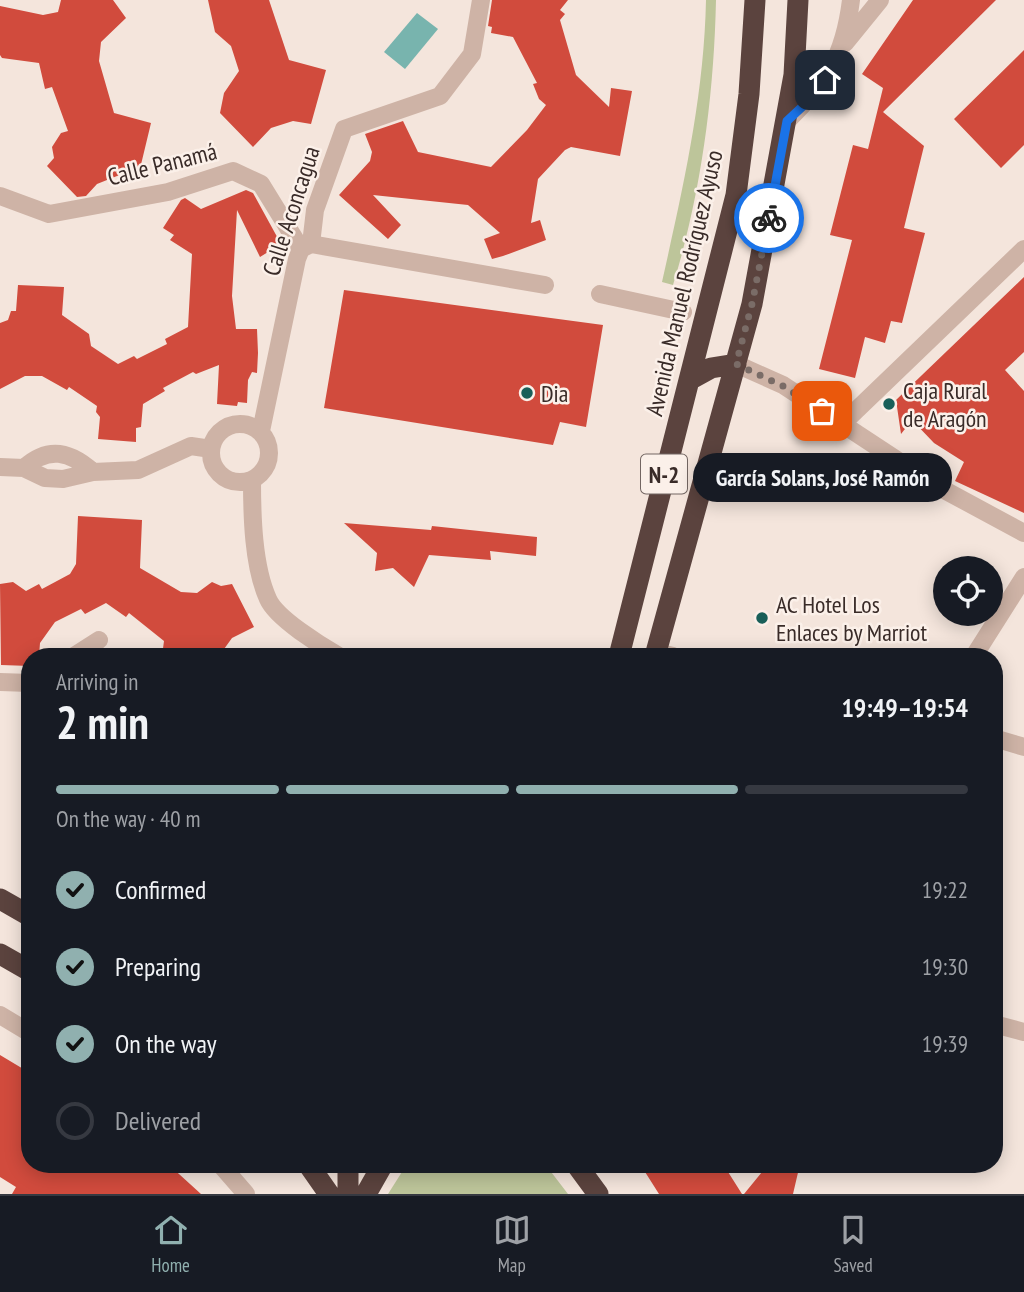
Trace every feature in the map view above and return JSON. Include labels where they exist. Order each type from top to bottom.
[{"type":"highway","name":"Avenida Manuel Rodríguez Ayuso","points":[[621,648],[736,195],[749,94],[755,0]]},
{"type":"highway","name":"N-2","points":[[663,648],[752,304],[794,75],[798,0]]},
{"type":"highway","points":[[691,379],[711,368],[736,364]]},
{"type":"highway","points":[[0,899],[21,911]]},
{"type":"highway","points":[[0,954],[21,966]]},
{"type":"highway","points":[[315,1173],[329,1194]]},
{"type":"highway","points":[[348,1173],[348,1194]]},
{"type":"highway","points":[[366,1194],[378,1173]]},
{"type":"highway","points":[[583,1173],[598,1194]]},
{"type":"street","name":"Calle Aconcagua","points":[[252,480],[261,474],[270,456],[270,447],[261,431],[315,210],[344,129],[440,96],[472,54],[481,0]]},
{"type":"street","points":[[843,46],[851,0]]},
{"type":"street","points":[[787,121],[817,93],[843,46],[880,0]]},
{"type":"street","name":"Calle Panamá","points":[[0,196],[48,214],[168,192],[233,171],[261,184],[306,246]]},
{"type":"street","points":[[306,246],[545,285]]},
{"type":"street","points":[[843,423],[1024,248]]},
{"type":"street","points":[[600,294],[683,312]]},
{"type":"street","points":[[736,364],[783,386],[935,485],[1024,533]]},
{"type":"street","points":[[261,431],[245,423],[227,426],[214,440],[211,449],[216,469],[223,477],[232,481],[252,480],[252,528],[268,600],[312,642],[324,648]]},
{"type":"street","points":[[0,467],[24,468],[54,480],[93,472],[138,470],[191,446],[211,449]]},
{"type":"street","points":[[24,468],[40,455],[61,452],[79,459],[93,472]]},
{"type":"street","points":[[979,648],[1024,578]]},
{"type":"street","points":[[86,648],[99,640]]},
{"type":"street","points":[[0,682],[21,683]]},
{"type":"street","points":[[1003,741],[1024,747]]},
{"type":"street","points":[[0,1015],[21,1028]]},
{"type":"street","points":[[1003,1026],[1024,1032]]},
{"type":"street","points":[[228,1173],[246,1194]]},
{"type":"green space","points":[[706,0],[716,0],[709,108],[691,216],[673,285],[662,282],[697,107]]},
{"type":"green space","points":[[401,1173],[552,1173],[568,1194],[388,1194]]},
{"type":"water","points":[[417,13],[438,29],[405,69],[384,52]]},
{"type":"building","points":[[61,0],[113,0],[126,18],[101,42],[99,61],[114,113],[151,123],[138,177],[122,174],[97,184],[86,196],[77,197],[47,166],[54,158],[52,147],[61,133],[68,131],[52,87],[45,89],[39,63],[2,58],[0,55],[0,6],[43,15],[58,12]]},
{"type":"building","points":[[208,0],[269,0],[289,60],[326,70],[311,124],[293,121],[271,128],[253,147],[220,113],[224,93],[239,71],[231,46],[215,32]]},
{"type":"building","points":[[492,0],[568,0],[560,10],[565,14],[560,20],[576,75],[609,107],[611,88],[632,91],[620,156],[571,147],[565,150],[538,179],[531,223],[540,220],[546,240],[503,256],[492,259],[484,239],[500,233],[468,205],[373,195],[401,225],[388,239],[339,195],[370,161],[372,152],[365,134],[403,121],[418,152],[491,167],[527,130],[546,105],[539,99],[533,84],[537,83],[513,37],[491,33],[492,27],[488,26]]},
{"type":"building","points":[[913,0],[996,0],[883,112],[924,146],[904,228],[925,233],[902,323],[891,321],[885,343],[865,337],[855,378],[819,369],[852,240],[830,235],[853,145],[868,149],[883,88],[862,74]]},
{"type":"building","points":[[1024,50],[1024,145],[1001,168],[954,119]]},
{"type":"building","points":[[246,190],[253,193],[281,244],[260,257],[237,210],[232,296],[236,329],[257,329],[257,373],[252,372],[248,380],[247,403],[238,402],[237,406],[217,404],[219,365],[196,374],[193,372],[163,388],[165,391],[143,404],[141,427],[136,428],[136,442],[98,439],[100,417],[96,412],[97,406],[69,387],[67,390],[42,376],[25,376],[0,389],[0,323],[8,320],[11,311],[16,311],[18,285],[64,287],[62,315],[89,334],[91,346],[118,364],[134,356],[137,359],[167,344],[165,339],[188,327],[192,254],[170,240],[174,235],[163,228],[185,198],[201,209]]},
{"type":"building","points":[[1024,277],[1024,352],[1005,370],[1024,391],[1024,513],[955,481],[964,462],[934,443],[912,420],[901,434],[896,400]]},
{"type":"building","points":[[344,290],[603,325],[586,427],[560,422],[553,445],[324,408]]},
{"type":"building","points":[[78,516],[142,520],[140,568],[181,592],[197,593],[212,582],[221,586],[232,584],[254,627],[232,638],[225,648],[163,648],[164,641],[129,613],[126,617],[106,603],[85,614],[81,609],[55,622],[40,643],[40,648],[21,648],[21,666],[1,665],[0,584],[13,582],[26,591],[39,584],[42,589],[70,574],[76,564]]},
{"type":"building","points":[[344,523],[431,530],[432,526],[537,537],[536,556],[490,551],[491,560],[429,555],[414,587],[393,568],[375,571],[377,553]]},
{"type":"building","points":[[0,1055],[21,1068],[21,1173],[178,1173],[201,1194],[12,1194],[16,1187],[0,1177]]},
{"type":"building","points":[[646,1173],[729,1173],[742,1194],[659,1194]]},
{"type":"building","points":[[761,1173],[798,1173],[793,1194],[744,1194]]},
{"type":"way so far","points":[[769,218],[752,304],[736,364],[783,386],[822,411]]},
{"type":"place","name":"Dia","points":[[527,393]]},
{"type":"place","name":"Caja Rural de Aragón","points":[[889,404]]},
{"type":"place","name":"García Solans, José Ramón","points":[[822,411]]},
{"type":"place","name":"AC Hotel Los Enlaces by Marriot","points":[[762,618]]},
{"type":"route","points":[[769,218],[787,121],[817,93],[825,80]]}]
